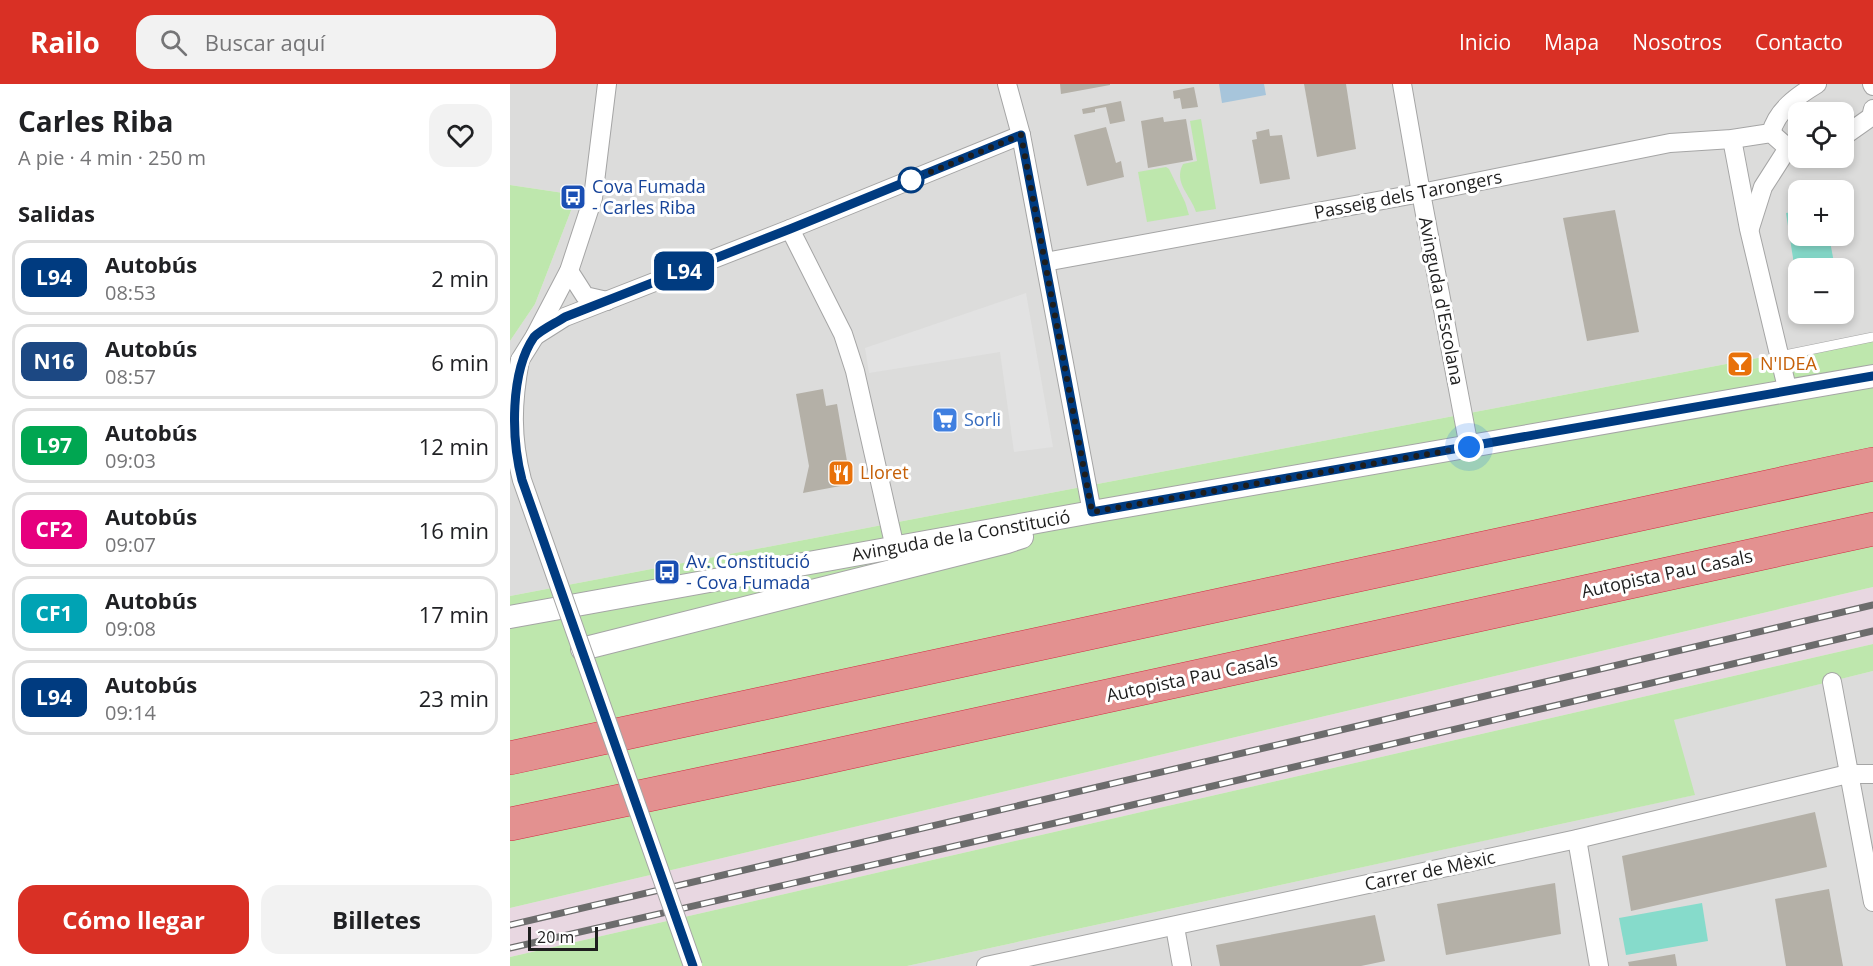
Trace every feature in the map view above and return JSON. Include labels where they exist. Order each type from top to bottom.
[{"type":"highway","points":[[510,758],[1873,464]]},
{"type":"highway","name":"Autopista Pau Casals","points":[[520,823],[1873,529]]},
{"type":"street","points":[[607,84],[593,198],[569,271],[520,360],[513,409],[513,433],[522,480],[693,966]]},
{"type":"street","points":[[1007,84],[1021,135],[1092,512]]},
{"type":"street","name":"Avinguda d'Escolana","points":[[1402,84],[1469,447]]},
{"type":"street","points":[[1788,144],[1771,133],[1774,120],[1785,107],[1817,84]]},
{"type":"street","points":[[1854,128],[1872,114]]},
{"type":"street","name":"Passeig dels Tarongers","points":[[1045,262],[1421,193],[1670,143],[1732,139],[1771,133]]},
{"type":"street","points":[[535,336],[565,317],[1021,135]]},
{"type":"street","points":[[1732,139],[1749,230],[1788,392]]},
{"type":"street","points":[[1749,230],[1763,187],[1788,154]]},
{"type":"street","points":[[790,229],[843,334],[855,371],[895,548]]},
{"type":"street","points":[[569,271],[585,296],[607,302]]},
{"type":"street","name":"Avinguda de la Constitució","points":[[510,617],[1067,516],[1873,376]]},
{"type":"street","points":[[582,649],[1007,542],[1036,532],[1067,516]]},
{"type":"street","points":[[1832,682],[1873,902]]},
{"type":"street","name":"Carrer de Mèxic","points":[[986,966],[1577,839],[1848,774],[1873,774]]},
{"type":"street","points":[[1577,839],[1599,966]]},
{"type":"street","points":[[1175,927],[1182,966]]},
{"type":"lane","points":[[1780,356],[1873,337]]},
{"type":"shaded area","points":[[510,84],[1873,84],[1873,336],[510,596],[510,341],[535,304],[577,195],[510,185]]},
{"type":"shaded area","points":[[1219,84],[1264,84],[1266,95],[1222,103]]},
{"type":"shaded area","points":[[1791,246],[1831,246],[1833,258],[1793,258]]},
{"type":"shaded area","points":[[1026,293],[1053,447],[1014,452],[1000,352],[869,373],[865,348]]},
{"type":"shaded area","points":[[1873,587],[1873,644],[510,957],[510,908]]},
{"type":"shaded area","points":[[1873,671],[1873,966],[907,966],[1694,795],[1673,720]]},
{"type":"shaded area","points":[[1702,903],[1708,941],[1626,955],[1619,918]]},
{"type":"green space","points":[[1201,119],[1216,209],[1196,212],[1181,183],[1180,171],[1183,164],[1197,161],[1190,121]]},
{"type":"green space","points":[[1166,167],[1185,202],[1189,215],[1147,222],[1138,172]]},
{"type":"green space","points":[[510,185],[577,195],[535,304],[510,341]]},
{"type":"green space","points":[[1873,336],[1873,587],[510,908],[510,596]]},
{"type":"green space","points":[[1873,644],[1873,671],[1674,720],[1695,795],[907,966],[510,966],[510,957]]},
{"type":"building","points":[[1060,84],[1110,84],[1110,85],[1061,94]]},
{"type":"building","points":[[1304,84],[1346,84],[1356,149],[1317,157]]},
{"type":"building","points":[[1194,87],[1198,107],[1182,109],[1180,98],[1174,99],[1173,91]]},
{"type":"building","points":[[1121,101],[1125,121],[1110,124],[1106,107],[1083,114],[1082,109]]},
{"type":"building","points":[[1163,117],[1164,122],[1186,119],[1193,160],[1148,168],[1141,121]]},
{"type":"building","points":[[1106,127],[1116,163],[1121,161],[1124,177],[1087,186],[1074,135]]},
{"type":"building","points":[[1269,129],[1270,136],[1282,135],[1290,179],[1260,184],[1252,140],[1257,139],[1256,132]]},
{"type":"building","points":[[1615,210],[1639,332],[1587,341],[1563,218]]},
{"type":"building","points":[[823,389],[826,406],[837,404],[851,484],[803,493],[809,466],[796,394]]},
{"type":"building","points":[[1815,812],[1827,867],[1631,911],[1622,856]]},
{"type":"building","points":[[1555,883],[1561,934],[1446,955],[1437,904]]},
{"type":"building","points":[[1829,889],[1843,966],[1786,966],[1775,899]]},
{"type":"building","points":[[1375,915],[1385,961],[1361,966],[1220,966],[1216,945]]},
{"type":"building","points":[[1675,954],[1677,966],[1629,966],[1628,962]]},
{"type":"railway","points":[[510,925],[1873,605]]},
{"type":"railway","points":[[510,948],[1873,631]]},
{"type":"bus line","name":"L94","points":[[693,966],[516,458],[513,409],[520,360],[535,336],[565,317],[1021,135],[1092,512],[1873,376]]},
{"type":"place","name":"Cova Fumada - Carles Riba","points":[[573,197]]},
{"type":"place","name":"N'IDEA","points":[[1740,364]]},
{"type":"place","name":"Sorli","points":[[945,420]]},
{"type":"place","name":"Lloret","points":[[841,473]]},
{"type":"place","name":"Av. Constitució - Cova Fumada","points":[[667,572]]},
{"type":"route","points":[[911,180],[1021,135],[1092,512],[1469,447]]}]
